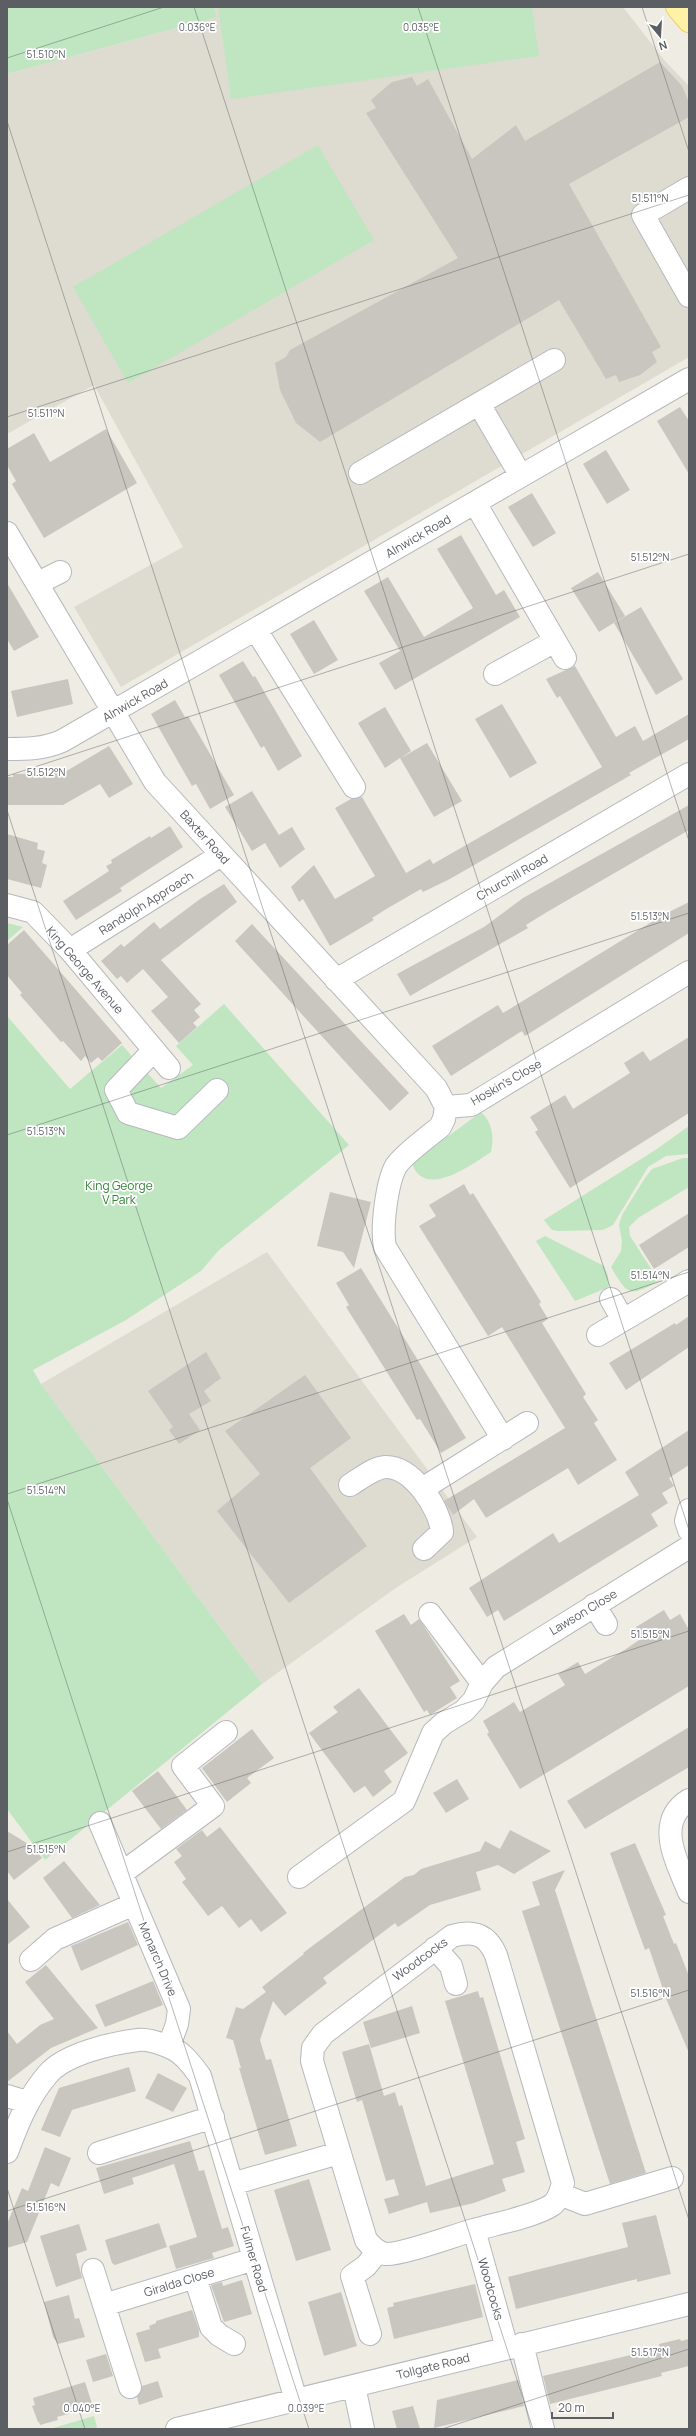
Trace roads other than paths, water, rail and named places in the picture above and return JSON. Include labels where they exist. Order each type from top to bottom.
[{"type":"main road","points":[[677,7],[689,21]]},
{"type":"street","points":[[689,188],[643,215],[689,296]]},
{"type":"street","points":[[360,474],[554,360]]},
{"type":"street","name":"Alnwick Road","points":[[7,749],[51,746],[114,712],[689,379]]},
{"type":"street","points":[[479,404],[521,476]]},
{"type":"street","points":[[476,503],[560,649],[495,674]]},
{"type":"street","name":"Baxter Road","points":[[7,533],[155,782],[436,1088],[446,1107]]},
{"type":"street","points":[[38,583],[60,572]]},
{"type":"street","points":[[256,630],[354,787]]},
{"type":"street","name":"Churchill Road","points":[[336,980],[689,774]]},
{"type":"street","name":"Randolph Approach","points":[[70,950],[221,855]]},
{"type":"street","name":"King George Avenue","points":[[7,905],[33,912],[70,950],[169,1068]]},
{"type":"street","name":"Hoskin's Close","points":[[446,1107],[471,1105],[689,972]]},
{"type":"street","points":[[154,1050],[116,1090],[128,1113],[178,1128],[216,1090]]},
{"type":"street","points":[[446,1107],[444,1119],[440,1127],[397,1165],[382,1224],[383,1236],[385,1246],[503,1439]]},
{"type":"street","points":[[598,1335],[689,1281]]},
{"type":"street","points":[[610,1299],[623,1320]]},
{"type":"street","points":[[350,1485],[379,1468],[386,1467],[403,1472],[418,1483],[429,1484],[527,1423]]},
{"type":"street","points":[[424,1549],[442,1532],[429,1484]]},
{"type":"street","points":[[689,1510],[686,1521],[689,1530]]},
{"type":"street","name":"Lawson Close","points":[[299,1877],[366,1830],[404,1801],[433,1733],[444,1723],[464,1711],[474,1700],[482,1683],[502,1663],[689,1547]]},
{"type":"street","points":[[594,1605],[606,1624]]},
{"type":"street","points":[[430,1614],[482,1683]]},
{"type":"street","points":[[122,1873],[214,1806],[183,1766],[226,1732]]},
{"type":"street","points":[[689,1800],[671,1819],[669,1841],[689,1892]]},
{"type":"street","name":"Monarch Drive","points":[[100,1823],[179,2009],[177,2024],[169,2046]]},
{"type":"street","points":[[30,1960],[55,1939],[134,1904]]},
{"type":"street","name":"Woodcocks","points":[[378,2251],[373,2249],[366,2240],[312,2061],[313,2048],[323,2034],[452,1936],[463,1933],[473,1934],[492,1943],[563,2182],[560,2194]]},
{"type":"street","points":[[435,1948],[451,1966],[456,1984]]},
{"type":"street","name":"Fulmer Road","points":[[7,2152],[17,2099],[49,2073],[68,2060],[90,2051],[139,2040],[169,2046],[187,2058],[200,2076],[296,2400]]},
{"type":"street","points":[[99,2154],[213,2117]]},
{"type":"street","points":[[232,2184],[339,2153]]},
{"type":"street","points":[[370,2334],[352,2276],[366,2266],[378,2251],[385,2254],[400,2252],[541,2210],[553,2204],[560,2194],[585,2204],[672,2178]]},
{"type":"street","name":"Woodcocks","points":[[474,2230],[543,2429]]},
{"type":"street","name":"Giralda Close","points":[[104,2305],[254,2260]]},
{"type":"street","points":[[93,2270],[130,2387]]},
{"type":"street","points":[[195,2277],[211,2327],[219,2335],[234,2344]]},
{"type":"street","name":"Tollgate Road","points":[[182,2428],[689,2304]]},
{"type":"street","points":[[354,2386],[364,2429]]},
{"type":"park label","name":"King George V Park","points":[[119,1192]]}]
